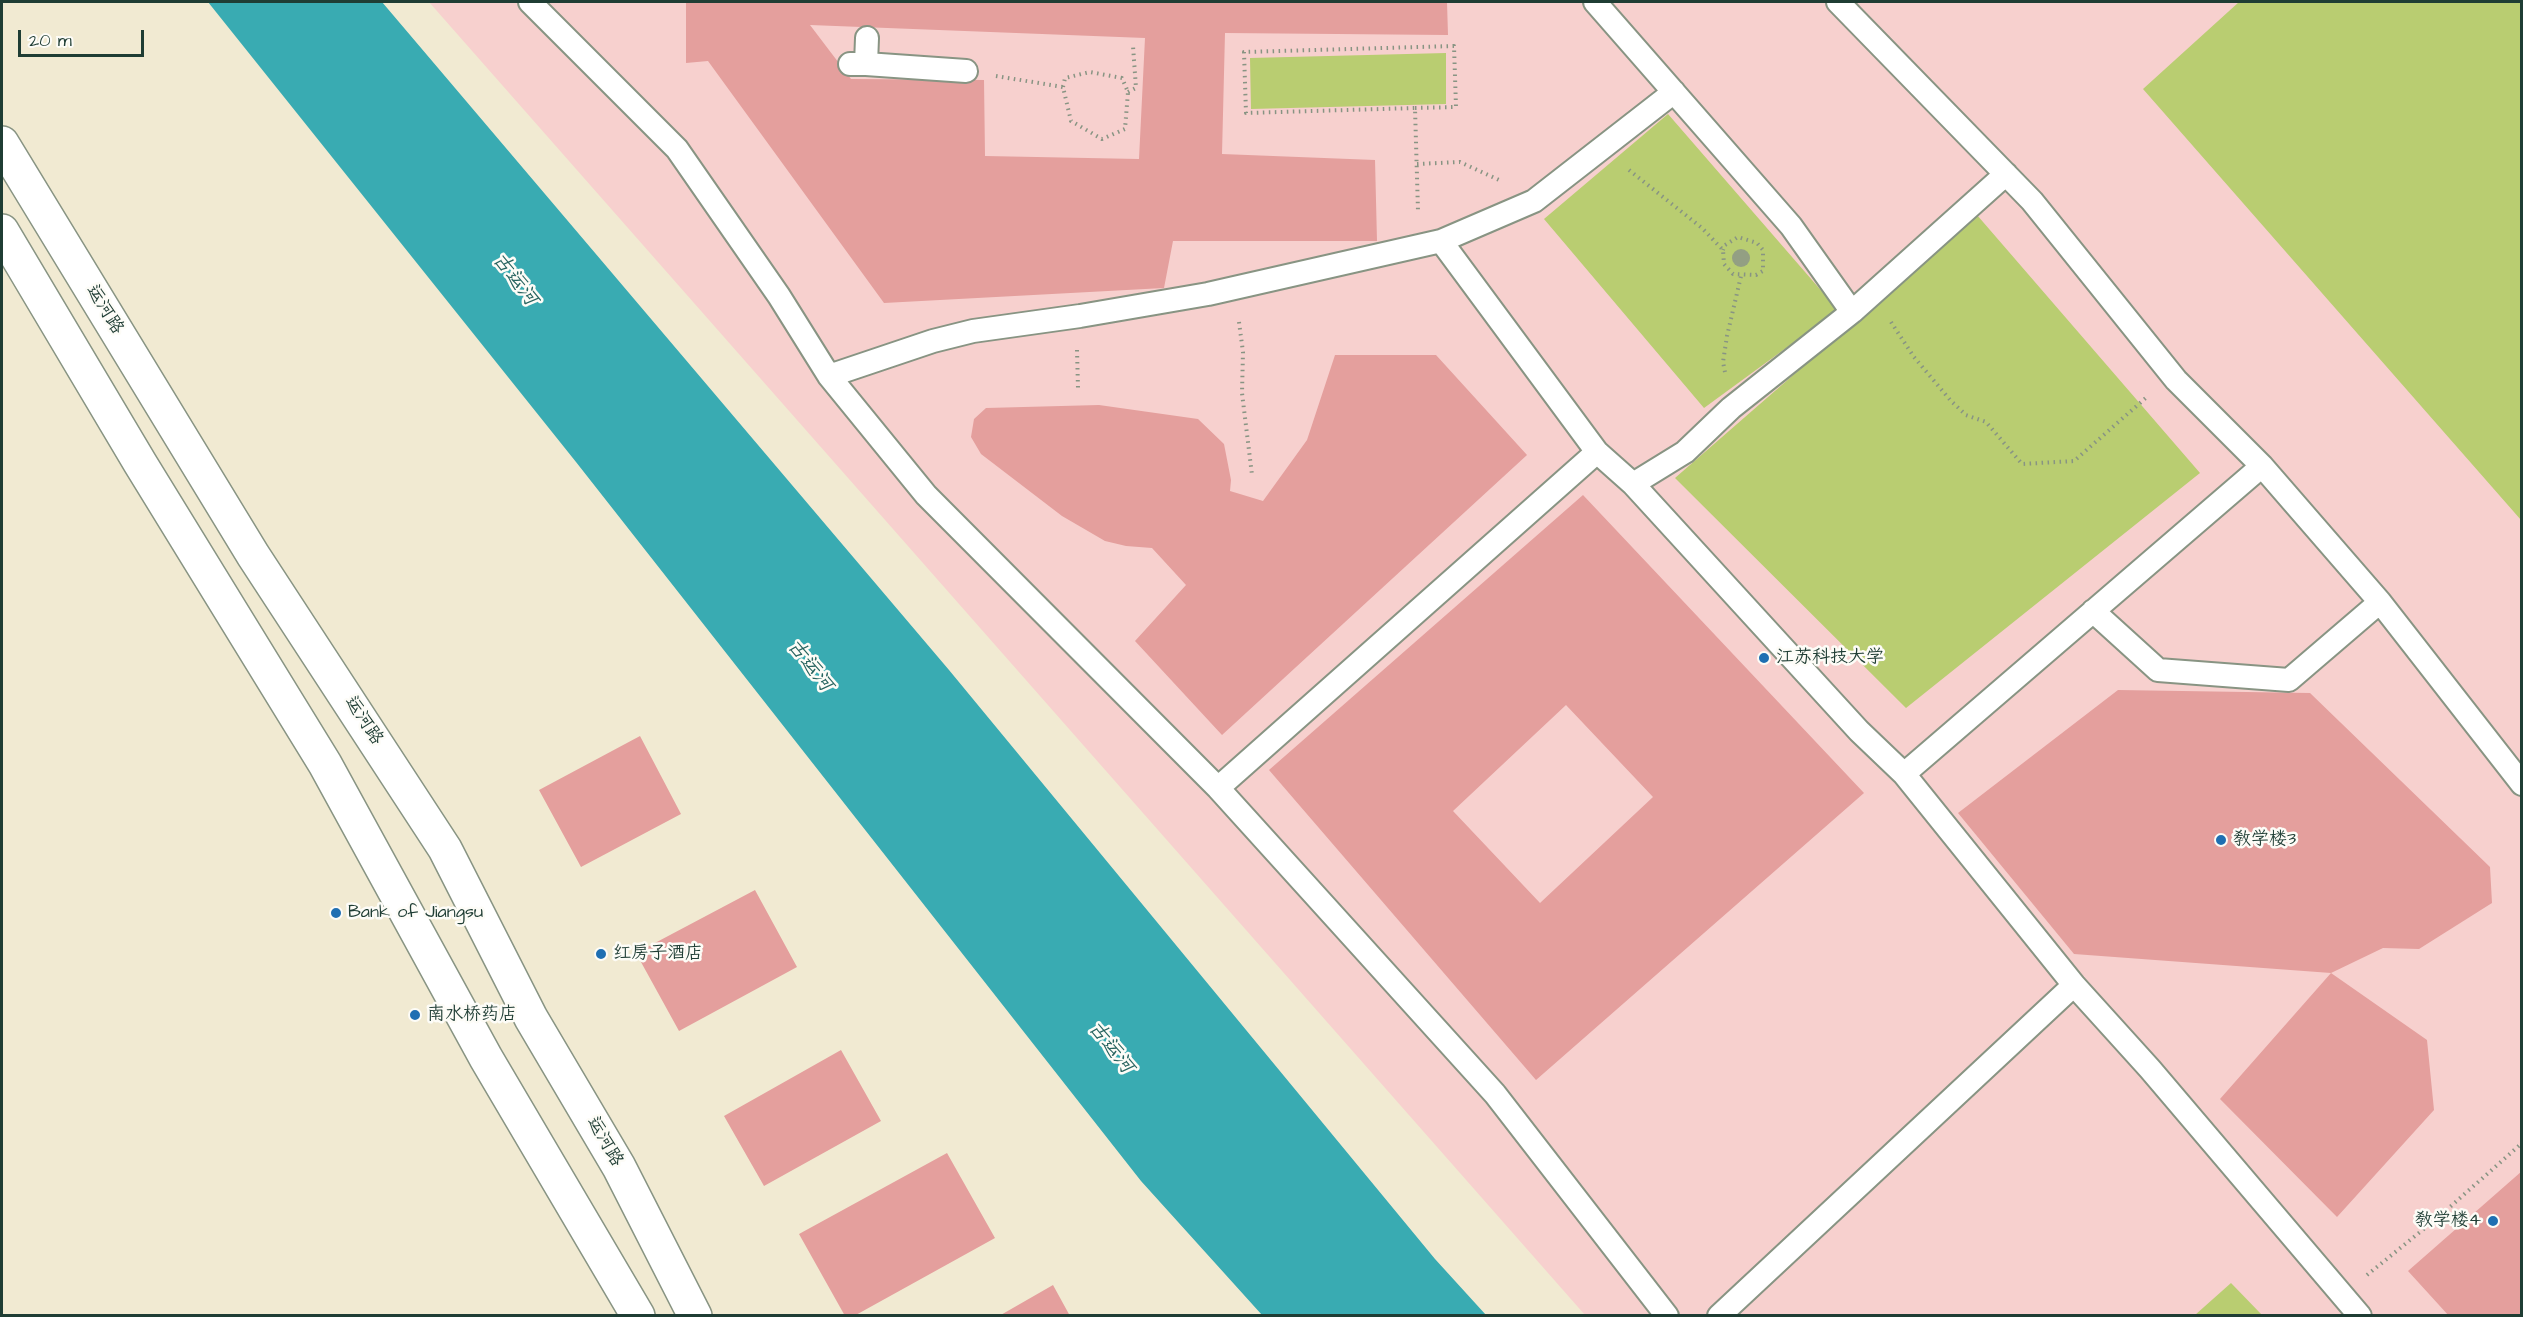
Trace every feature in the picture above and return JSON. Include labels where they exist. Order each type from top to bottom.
[{"type":"main road","name":"运河路","points":[[2,143],[253,555],[445,849],[531,1018],[619,1167],[695,1316]]},
{"type":"main road","points":[[2,231],[152,483],[325,764],[486,1058],[638,1316]]},
{"type":"lane","points":[[530,2],[676,149],[779,296],[829,376],[926,495],[1218,788],[1495,1094],[1667,1316]]},
{"type":"lane","points":[[1594,2],[1791,226],[1852,312]]},
{"type":"lane","points":[[1838,2],[2032,201],[2176,380],[2262,466],[2380,602],[2522,784]]},
{"type":"lane","points":[[867,38],[858,64],[966,71]]},
{"type":"lane","points":[[829,376],[933,341],[973,331],[1080,316],[1234,289],[1442,241],[1534,201],[1674,92]]},
{"type":"lane","points":[[1633,484],[1685,452],[1731,408],[1852,312],[2006,174]]},
{"type":"lane","points":[[1442,241],[1597,452],[1633,484],[1859,730],[1904,774],[2074,985],[2157,1078],[2360,1316]]},
{"type":"lane","points":[[1218,788],[1597,452]]},
{"type":"lane","points":[[1904,774],[2262,466]]},
{"type":"lane","points":[[2093,611],[2158,670],[2289,680],[2380,602]]},
{"type":"lane","points":[[1719,1316],[2074,985]]},
{"type":"path","points":[[1454,45],[1456,107],[1415,108],[1246,113],[1244,51],[1454,45]]},
{"type":"path","points":[[1128,92],[1136,88],[1133,46]]},
{"type":"path","points":[[966,71],[1063,87]]},
{"type":"path","points":[[1090,72],[1122,78],[1128,92],[1125,129],[1102,139],[1071,121],[1063,87],[1065,78],[1090,72]]},
{"type":"path","points":[[1415,108],[1419,245]]},
{"type":"path","points":[[1604,146],[1638,178],[1663,195],[1702,228],[1723,250]]},
{"type":"path","points":[[1417,164],[1460,162],[1534,201]]},
{"type":"path","points":[[1738,237],[1757,243],[1763,250],[1765,261],[1763,271],[1756,275],[1733,274],[1724,264],[1723,250],[1725,245],[1738,237]]},
{"type":"path","points":[[1731,408],[1723,362],[1741,276]]},
{"type":"path","points":[[1234,289],[1244,352],[1242,393],[1252,475]]},
{"type":"path","points":[[1870,296],[1914,357],[1951,401],[1966,415],[1986,422],[2022,464],[2074,461],[2146,397],[2176,380]]},
{"type":"path","points":[[2341,1295],[2442,1215],[2522,1143]]},
{"type":"shaded area","name":"江苏科技大学","points":[[429,2],[2521,2],[2521,1315],[1585,1315]]},
{"type":"green space","points":[[2239,2],[2521,2],[2521,520],[2143,89]]},
{"type":"green space","points":[[1446,53],[1446,104],[1251,109],[1250,58]]},
{"type":"green space","points":[[1668,114],[1838,310],[1704,408],[1544,219]]},
{"type":"green space","points":[[1977,215],[2200,473],[1906,708],[1675,478]]},
{"type":"green space","points":[[2231,1283],[2262,1315],[2195,1315]]},
{"type":"water","name":"古运河","points":[[208,2],[382,2],[949,670],[1435,1259],[1486,1315],[1262,1315],[1141,1181],[576,462]]},
{"type":"building","points":[[686,2],[1447,2],[1448,35],[1225,33],[1222,154],[1375,160],[1377,241],[1173,241],[1164,288],[884,303],[708,61],[686,63]],"holes":[[[810,25],[1145,38],[1139,159],[985,156],[984,80],[851,79]]]},
{"type":"building","points":[[1335,355],[1436,355],[1527,455],[1222,735],[1135,641],[1186,585],[1152,548],[1126,546],[1105,541],[1062,516],[981,454],[971,437],[974,419],[986,408],[1099,405],[1198,419],[1224,444],[1231,480],[1230,491],[1263,501],[1307,440]]},
{"type":"building","points":[[1583,495],[1864,793],[1536,1080],[1269,770]],"holes":[[[1566,705],[1653,797],[1540,903],[1453,811]]]},
{"type":"building","name":"教学楼3","points":[[2118,690],[2310,693],[2490,867],[2492,903],[2419,949],[2383,948],[2331,973],[2074,954],[1958,813]]},
{"type":"building","points":[[640,736],[681,814],[581,867],[539,790]]},
{"type":"building","points":[[755,890],[797,967],[679,1031],[636,953]]},
{"type":"building","points":[[2331,973],[2427,1040],[2434,1110],[2337,1217],[2220,1099]]},
{"type":"building","points":[[841,1050],[881,1121],[764,1186],[724,1116]]},
{"type":"building","points":[[947,1153],[995,1238],[854,1316],[845,1316],[799,1234]]},
{"type":"building","name":"教学楼4","points":[[2522,1171],[2522,1316],[2449,1316],[2408,1271]]},
{"type":"building","points":[[1053,1285],[1070,1316],[999,1316]]},
{"type":"place","name":"江苏科技大学","points":[[1764,658]]},
{"type":"place","name":"教学楼3","points":[[2221,840]]},
{"type":"place","name":"Bank of Jiangsu","points":[[336,913]]},
{"type":"place","name":"红房子酒店","points":[[601,954]]},
{"type":"place","name":"南水桥药店","points":[[415,1015]]},
{"type":"place","name":"教学楼4","points":[[2493,1221]]}]
